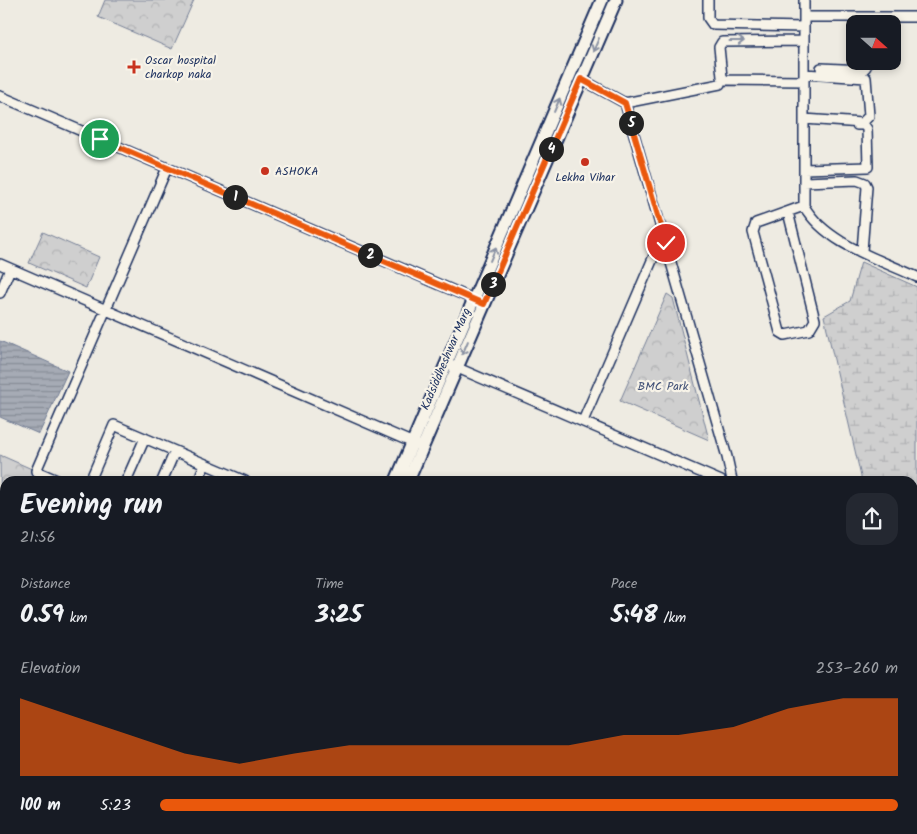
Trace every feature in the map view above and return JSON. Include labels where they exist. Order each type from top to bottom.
[{"type":"street","name":"Kadsiddheshwar Marg","points":[[399,476],[418,444],[452,365],[602,0]]},
{"type":"street","name":"Kadsiddheshwar Marg","points":[[479,301],[616,0]]},
{"type":"street","points":[[708,0],[708,18],[713,25],[804,27]]},
{"type":"street","points":[[804,0],[804,206],[812,221],[838,240],[917,277]]},
{"type":"street","points":[[804,17],[917,17]]},
{"type":"street","points":[[804,41],[722,42],[719,46],[722,77],[726,80],[863,70]]},
{"type":"street","points":[[804,74],[866,78],[869,116],[862,123],[804,122]]},
{"type":"street","points":[[581,79],[625,103],[720,84]]},
{"type":"street","points":[[0,96],[479,301]]},
{"type":"street","points":[[625,103],[731,476]]},
{"type":"street","points":[[804,122],[866,127],[868,166],[864,169],[804,169]]},
{"type":"street","points":[[47,476],[36,471],[167,168]]},
{"type":"street","points":[[804,182],[857,180],[865,183],[867,186],[862,251]]},
{"type":"street","points":[[788,212],[815,320],[809,330],[785,335],[780,332],[752,232],[756,223],[804,206]]},
{"type":"street","points":[[583,421],[663,235]]},
{"type":"street","points":[[0,264],[418,444]]},
{"type":"street","points":[[0,293],[10,269]]},
{"type":"street","points":[[452,365],[710,476]]},
{"type":"street","points":[[92,476],[114,425],[230,476]]},
{"type":"street","points":[[128,476],[145,438]]},
{"type":"street","name":"Kadsiddheshwar Marg","points":[[409,476],[418,444]]},
{"type":"street","points":[[164,476],[175,451]]},
{"type":"street","points":[[200,476],[205,464]]},
{"type":"green space","points":[[105,0],[194,0],[172,49],[98,17]]},
{"type":"green space","points":[[43,232],[99,257],[86,288],[29,263]]},
{"type":"green space","points":[[861,262],[917,287],[917,476],[861,476],[824,316],[850,301]]},
{"type":"green space","name":"BMC Park","points":[[667,294],[673,298],[709,440],[620,401]]},
{"type":"green space","points":[[0,455],[34,470],[31,476],[0,476]]},
{"type":"shaded area","points":[[0,341],[68,371],[39,434],[0,417]]},
{"type":"place","name":"Oscar hospital charkop naka","points":[[134,67]]},
{"type":"place","name":"Lekha Vihar","points":[[585,162]]},
{"type":"place","name":"ASHOKA","points":[[265,171]]},
{"type":"route","points":[[100,139],[484,304],[581,79],[625,103],[666,243]]}]
